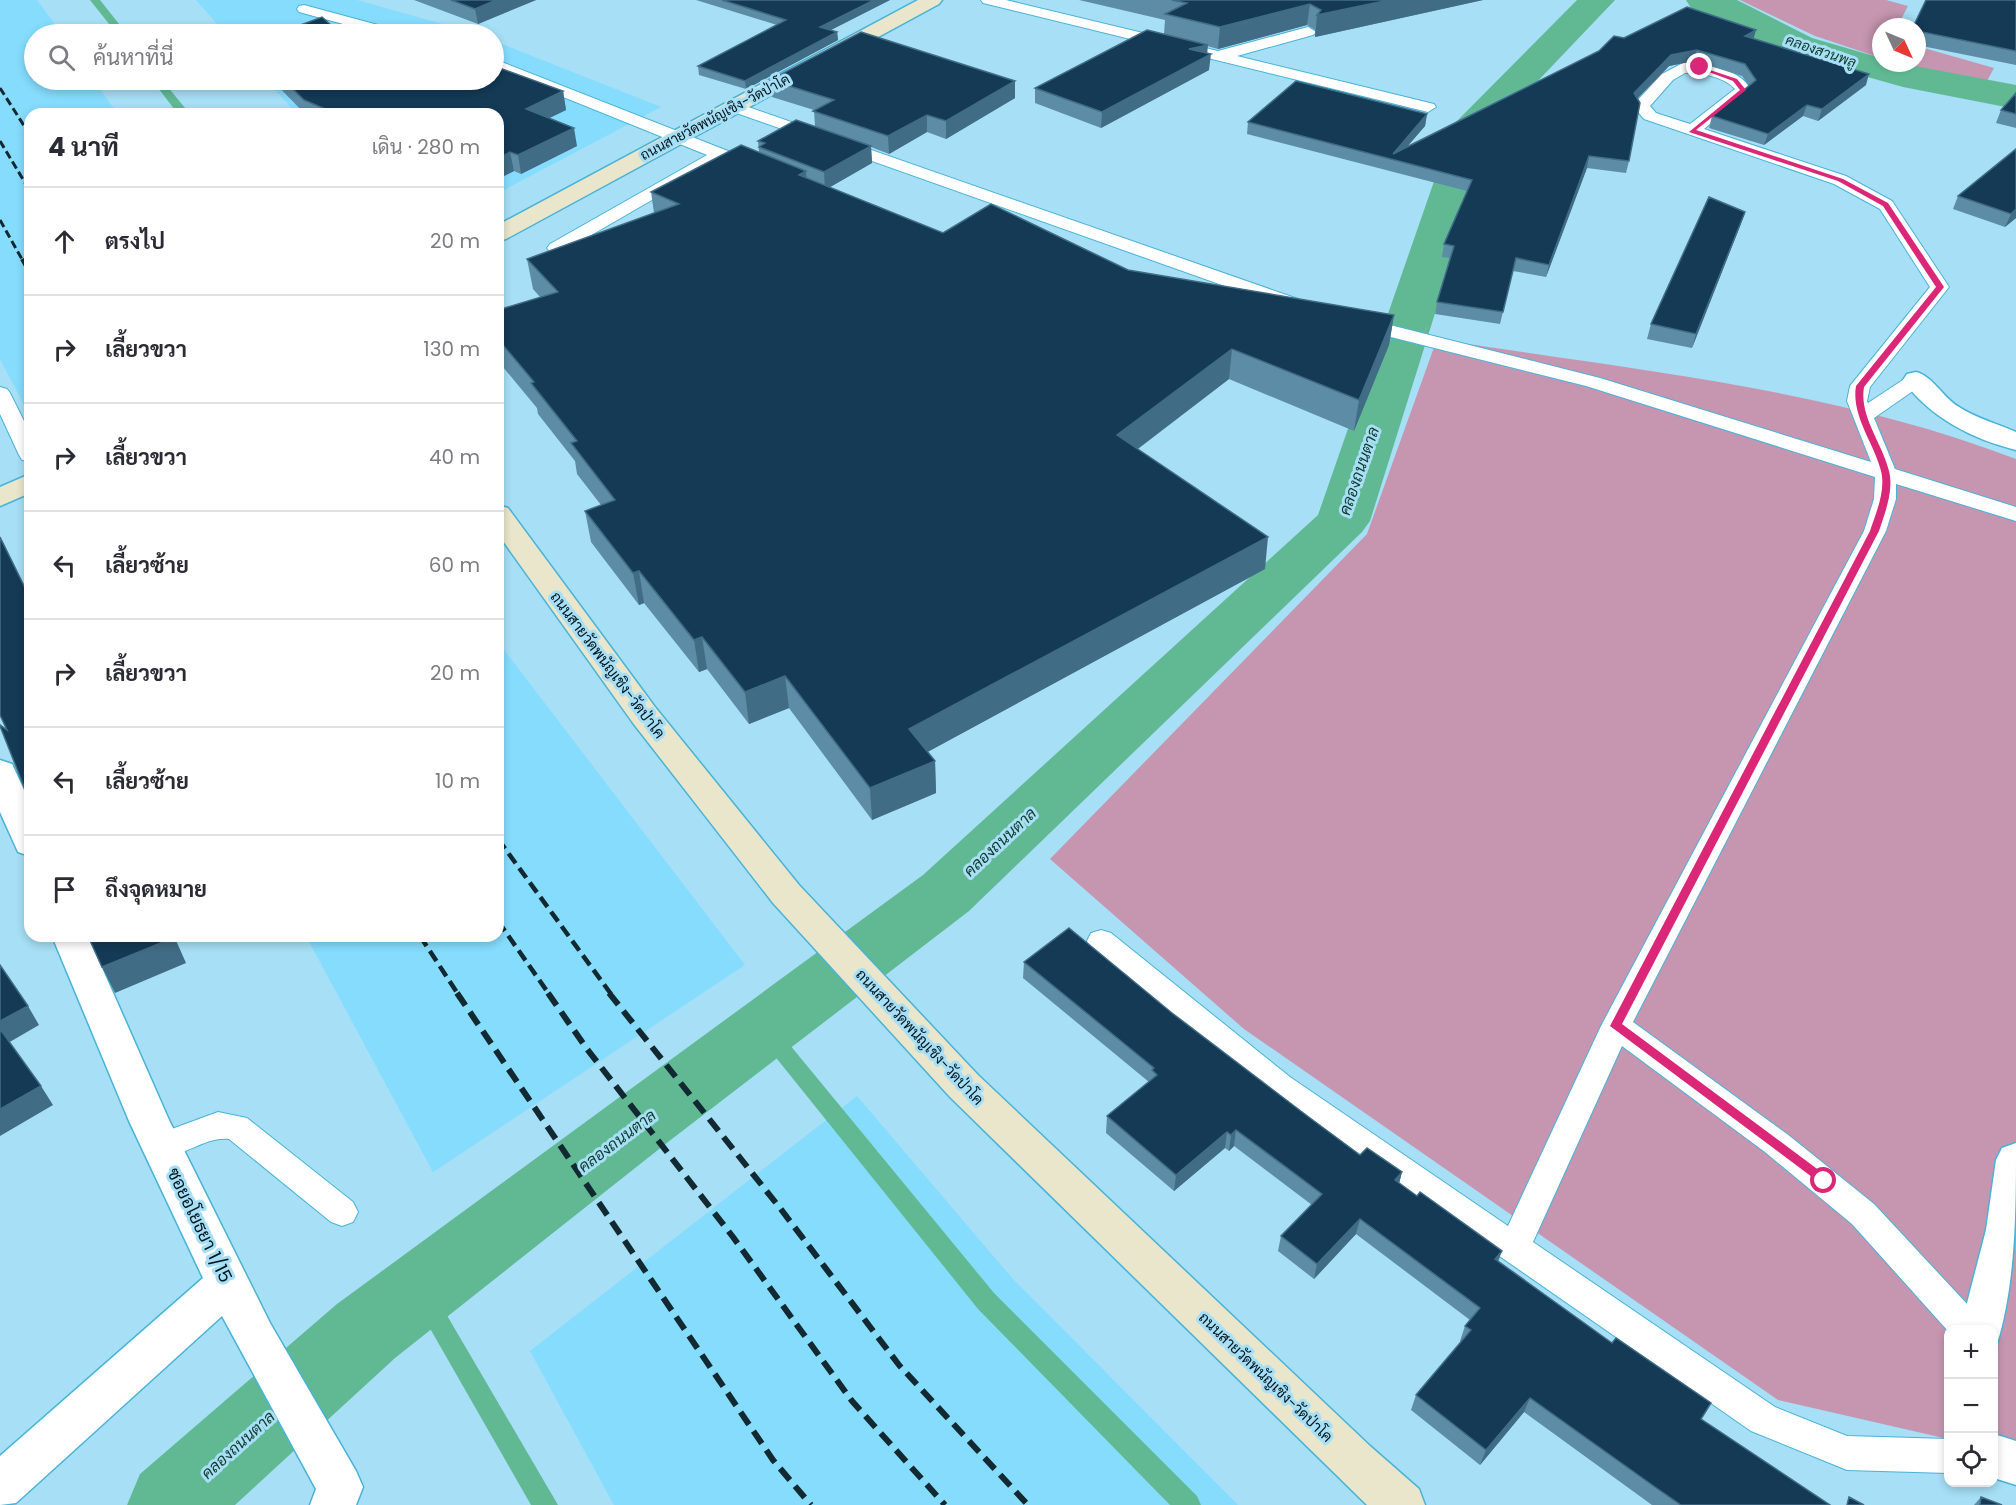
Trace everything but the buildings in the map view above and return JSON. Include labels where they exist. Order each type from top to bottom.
[{"type":"main road","name":"ถนนสายวัดพนัญเชิง-วัดป่าโค","points":[[504,231],[932,0]]},
{"type":"main road","points":[[0,498],[24,485]]},
{"type":"main road","name":"ถนนสายวัดพนัญเชิง-วัดป่าโค","points":[[504,522],[644,715],[786,894],[964,1086],[1354,1462],[1402,1505]]},
{"type":"street","points":[[1916,380],[1933,401],[1951,414],[2016,442]]},
{"type":"street","points":[[0,772],[24,829]]},
{"type":"street","name":"ซอยอโยธยา 1/15","points":[[73,942],[161,1146],[254,1337],[337,1496]]},
{"type":"street","points":[[1984,1325],[2007,1230],[2016,1160]]},
{"type":"street","points":[[0,1488],[228,1283]]},
{"type":"street","points":[[1998,1458],[2016,1463]]},
{"type":"lane","points":[[988,0],[1428,107]]},
{"type":"lane","points":[[304,9],[358,24]]},
{"type":"lane","points":[[1216,56],[1308,32]]},
{"type":"lane","points":[[1514,1248],[1616,1026],[1875,531],[1885,499],[1886,473],[1857,401],[1860,386],[1940,287],[1886,205],[1840,180],[1650,116],[1641,106],[1677,69],[1688,65],[1726,77],[1742,85],[1743,90],[1692,130]]},
{"type":"lane","points":[[504,68],[775,176]]},
{"type":"lane","points":[[734,107],[1312,310]]},
{"type":"lane","points":[[556,248],[720,154]]},
{"type":"lane","points":[[1350,321],[1593,382],[2016,514]]},
{"type":"lane","points":[[1864,415],[1916,380]]},
{"type":"lane","points":[[0,393],[24,443]]},
{"type":"lane","points":[[1101,941],[1279,1086],[1763,1419],[1847,1453],[1944,1456]]},
{"type":"lane","points":[[1616,1026],[1776,1143],[1863,1214],[1966,1325]]},
{"type":"lane","points":[[161,1146],[218,1125],[236,1127],[342,1212]]},
{"type":"shaded area","points":[[0,0],[37,0],[55,24],[24,24],[24,90],[100,90],[114,108],[24,108],[24,405],[0,359]]},
{"type":"shaded area","points":[[196,0],[357,0],[442,24],[217,24]]},
{"type":"shaded area","points":[[1740,0],[1886,0],[1908,6],[1902,18],[1872,18],[1872,55],[1815,36]]},
{"type":"shaded area","points":[[504,45],[661,107],[504,190],[504,108],[292,108],[275,90],[504,90]]},
{"type":"shaded area","points":[[1926,49],[1994,68],[1987,81],[1926,69]]},
{"type":"shaded area","points":[[1437,339],[1657,372],[1803,398],[1946,435],[2016,459],[2016,1455],[1998,1451],[1998,1325],[1944,1325],[1944,1438],[1778,1400],[1244,1029],[1050,859],[1367,534]]},
{"type":"shaded area","points":[[504,650],[745,965],[433,1172],[309,942],[504,942]]},
{"type":"shaded area","points":[[857,1096],[1012,1278],[1238,1505],[614,1505],[530,1351]]},
{"type":"waterway","points":[[95,0],[114,24]]},
{"type":"waterway","name":"คลองถนนตาล","points":[[171,1505],[366,1331],[642,1120],[946,893],[1343,521],[1474,124],[1597,0]]},
{"type":"waterway","name":"คลองสวนพลู","points":[[1704,0],[1723,7],[1799,46],[1903,76],[2016,97]]},
{"type":"waterway","points":[[165,90],[179,108]]},
{"type":"waterway","points":[[764,1028],[986,1301],[1188,1505]]},
{"type":"waterway","points":[[420,1290],[545,1505]]},
{"type":"railway","points":[[0,88],[24,126]]},
{"type":"railway","points":[[0,141],[24,181]]},
{"type":"railway","points":[[0,220],[23,261]]},
{"type":"railway","points":[[22,259],[24,262]]},
{"type":"railway","points":[[504,847],[611,994]]},
{"type":"railway","points":[[504,930],[549,994]]},
{"type":"railway","points":[[424,942],[458,994]]},
{"type":"railway","points":[[457,993],[773,1460],[811,1505]]},
{"type":"railway","points":[[548,993],[587,1049],[733,1237],[852,1401],[945,1505]]},
{"type":"railway","points":[[609,993],[780,1208],[899,1365],[1028,1505]]},
{"type":"route","points":[[1700,67],[1735,80],[1742,85],[1743,90],[1692,130],[1840,180],[1886,205],[1940,287],[1860,386],[1857,401],[1886,473],[1885,499],[1875,531],[1616,1026],[1824,1181]]}]
